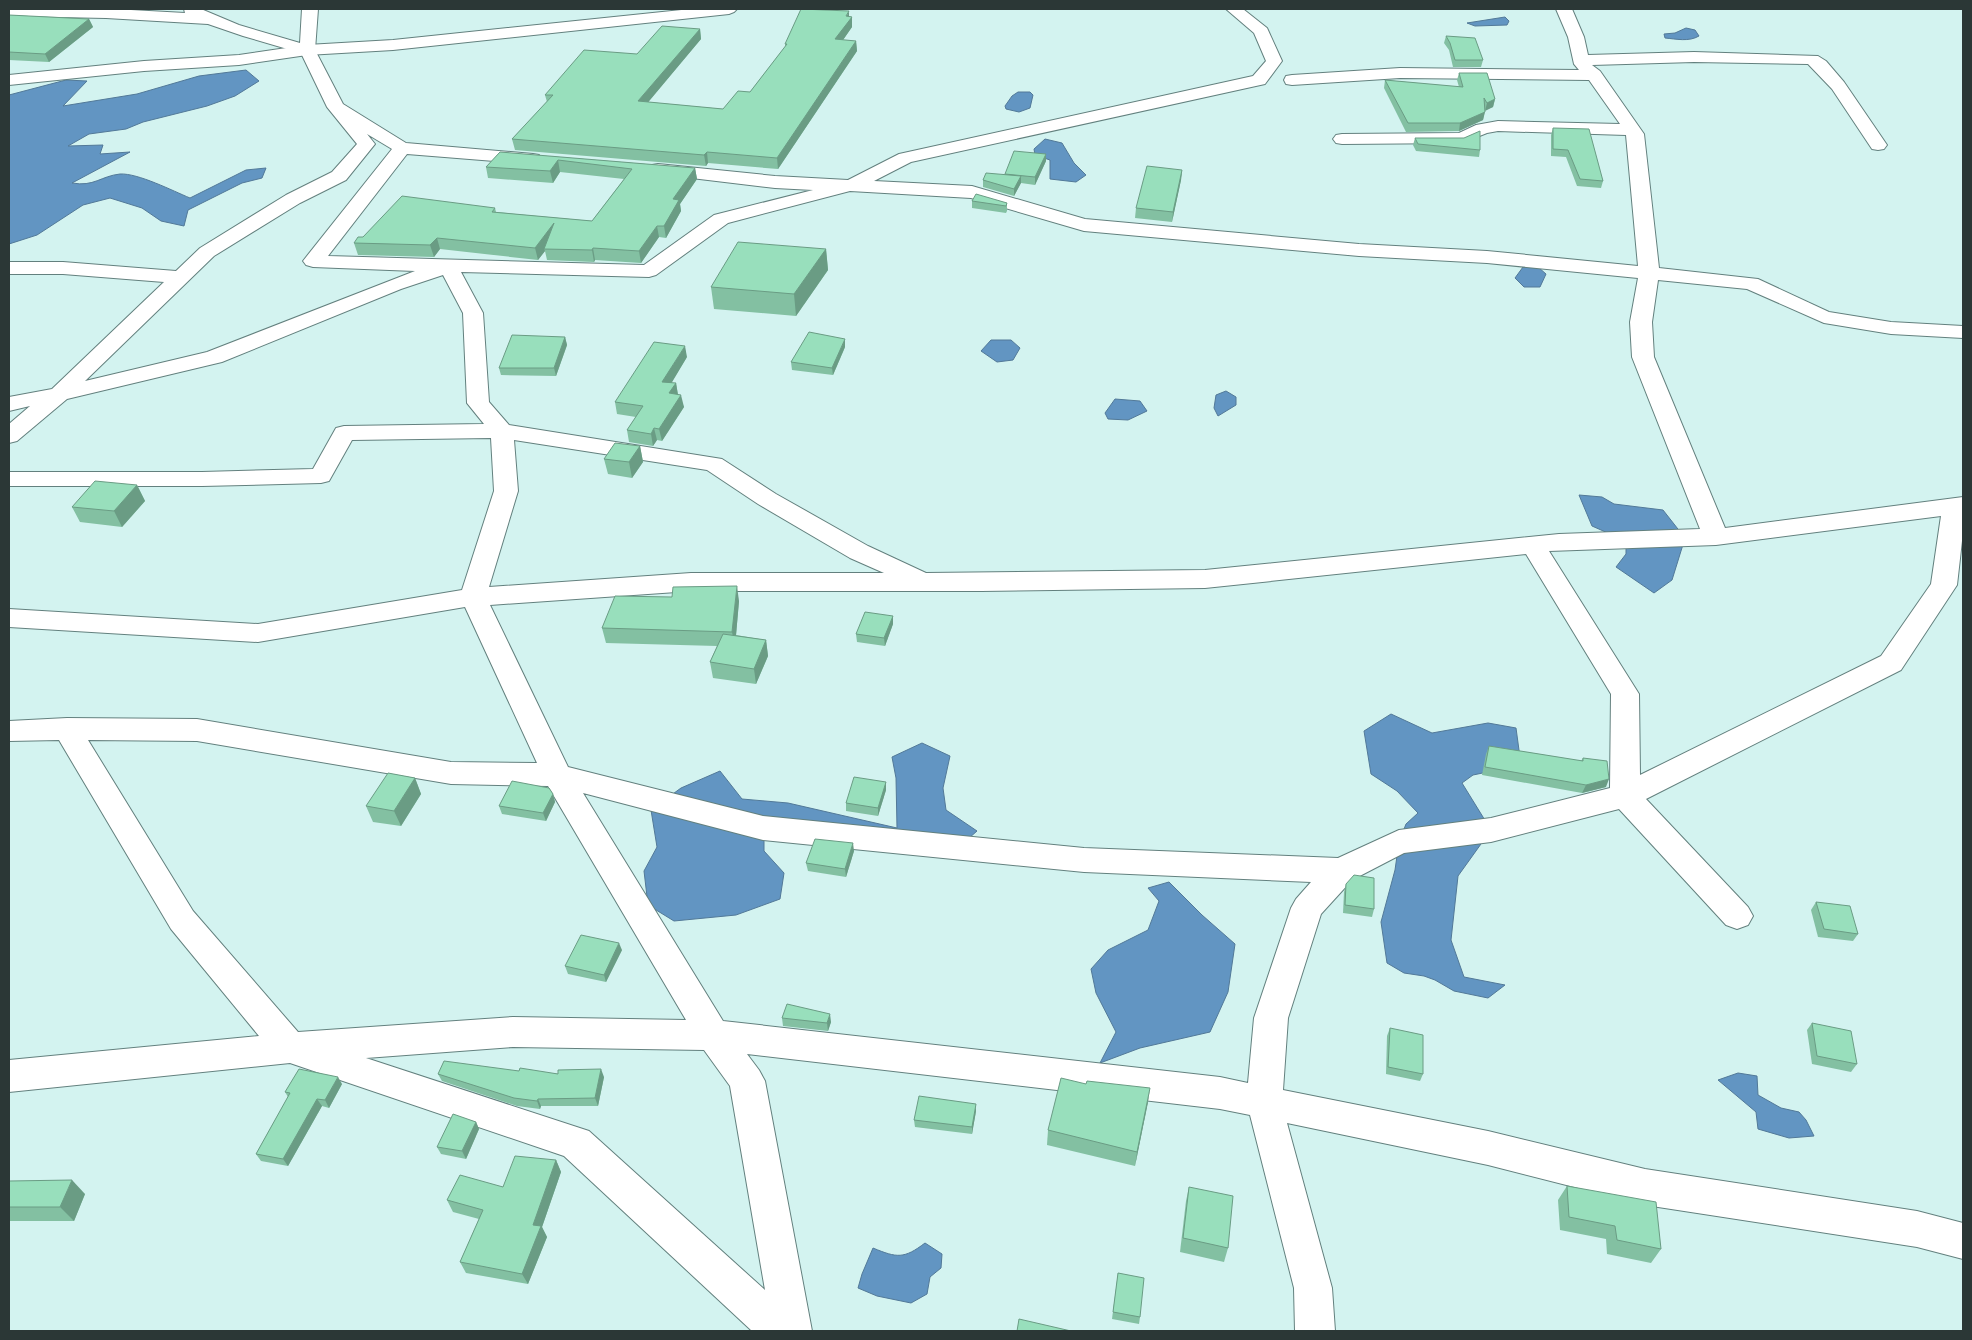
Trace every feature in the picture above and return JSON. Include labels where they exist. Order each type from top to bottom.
[{"type":"street","points":[[189,9],[208,19],[250,34],[308,50]]},
{"type":"street","points":[[9,436],[59,394],[208,252],[293,199],[339,176],[366,144],[336,107],[308,50],[310,9]]},
{"type":"street","points":[[9,80],[144,66],[239,60],[308,50],[393,45],[729,9]]},
{"type":"street","points":[[402,148],[313,261],[649,271],[721,219],[853,185],[905,158],[1259,80],[1274,61],[1261,32],[1234,9]]},
{"type":"street","points":[[1564,9],[1576,36],[1582,64],[1594,75],[1635,134],[1649,273],[1641,322],[1643,357],[1716,537]]},
{"type":"street","points":[[9,10],[208,19]]},
{"type":"street","points":[[1581,60],[1694,57],[1812,59],[1821,64],[1847,98],[1878,145]]},
{"type":"street","points":[[1292,80],[1400,72],[1594,75]]},
{"type":"street","points":[[336,107],[402,148],[554,161]]},
{"type":"street","points":[[1342,139],[1462,138],[1482,129],[1498,126],[1632,130]]},
{"type":"street","points":[[641,167],[775,182],[972,192],[1084,225],[1359,250],[1488,257],[1751,283],[1824,317],[1891,328],[1963,332]]},
{"type":"street","points":[[9,404],[214,357],[394,285],[448,266]]},
{"type":"street","points":[[448,266],[472,313],[478,403],[502,432],[506,490],[473,597],[556,775],[713,1035],[747,1081],[792,1331]]},
{"type":"street","points":[[9,268],[63,268],[182,276]]},
{"type":"street","points":[[9,479],[202,479],[321,476],[344,433],[502,432],[714,464],[767,499],[859,552],[923,582]]},
{"type":"street","points":[[9,618],[258,633],[473,597],[690,582],[1205,579],[1559,542],[1716,537],[1959,506],[1944,585],[1891,663],[1625,796],[1491,830],[1399,842],[1341,871],[1307,908],[1271,1018],[1264,1102],[1313,1288],[1315,1331]]},
{"type":"street","points":[[1533,545],[1625,694],[1625,796],[1737,916]]},
{"type":"street","points":[[9,731],[67,729],[197,730],[451,773],[556,775],[763,828],[1084,860],[1341,871]]},
{"type":"street","points":[[67,729],[182,920],[290,1048],[576,1143],[781,1331]]},
{"type":"street","points":[[9,1076],[290,1048],[512,1032],[713,1035],[1220,1093],[1488,1148],[1645,1187],[1917,1229],[1963,1241]]},
{"type":"water","points":[[1505,17],[1509,21],[1507,25],[1475,26],[1467,23]]},
{"type":"water","points":[[1686,28],[1695,30],[1699,36],[1687,40],[1665,38],[1664,34],[1675,33]]},
{"type":"water","points":[[246,70],[259,81],[235,96],[207,106],[143,122],[126,129],[89,134],[68,146],[103,145],[100,154],[130,152],[72,183],[86,184],[113,175],[127,174],[146,179],[190,198],[246,170],[266,168],[262,178],[242,183],[188,210],[184,226],[161,221],[142,208],[110,198],[83,205],[37,235],[9,244],[9,95],[66,80],[87,81],[63,106],[137,94],[199,76]]},
{"type":"water","points":[[1018,92],[1030,92],[1033,95],[1030,108],[1019,112],[1006,109],[1005,106],[1012,96]]},
{"type":"water","points":[[1045,139],[1062,143],[1074,163],[1086,175],[1076,182],[1050,179],[1050,160],[1035,155],[1034,149]]},
{"type":"water","points":[[1523,267],[1538,267],[1546,274],[1540,287],[1524,287],[1515,278]]},
{"type":"water","points":[[991,340],[1011,340],[1020,348],[1013,360],[997,362],[981,351]]},
{"type":"water","points":[[1226,391],[1236,397],[1236,405],[1218,416],[1214,408],[1216,395]]},
{"type":"water","points":[[1115,399],[1140,401],[1147,411],[1128,420],[1108,419],[1105,413]]},
{"type":"water","points":[[1579,495],[1602,497],[1614,504],[1663,510],[1685,538],[1672,580],[1654,593],[1616,567],[1626,554],[1626,541],[1592,526]]},
{"type":"water","points":[[1391,714],[1432,733],[1488,723],[1516,728],[1521,765],[1473,775],[1462,783],[1491,830],[1458,876],[1451,940],[1464,977],[1505,985],[1488,998],[1454,991],[1435,980],[1404,973],[1387,963],[1381,922],[1395,870],[1399,842],[1406,824],[1418,813],[1397,791],[1371,774],[1364,731]]},
{"type":"water","points":[[922,743],[950,756],[943,788],[946,810],[977,831],[960,846],[764,829],[764,851],[784,873],[780,899],[736,915],[674,921],[648,905],[644,871],[657,847],[651,810],[681,788],[720,771],[742,799],[788,803],[897,828],[896,778],[892,757]]},
{"type":"water","points":[[1169,882],[1235,944],[1228,992],[1210,1032],[1140,1048],[1100,1063],[1116,1032],[1096,993],[1091,969],[1108,950],[1148,930],[1159,901],[1148,888]]},
{"type":"water","points":[[1738,1073],[1757,1076],[1758,1095],[1781,1108],[1799,1112],[1806,1120],[1814,1136],[1789,1138],[1758,1129],[1756,1112],[1718,1080]]},
{"type":"water","points":[[925,1243],[942,1254],[941,1268],[930,1277],[927,1294],[911,1303],[877,1296],[858,1288],[873,1248],[888,1254],[900,1255],[911,1252]]},
{"type":"building","points":[[801,9],[849,11],[846,16],[852,17],[835,39],[856,41],[777,158],[707,152],[704,155],[512,139],[553,95],[545,95],[584,50],[637,54],[662,26],[700,29],[638,101],[723,109],[738,91],[750,92],[787,44],[785,44]]},
{"type":"building","points":[[9,15],[89,19],[45,54],[9,52]]},
{"type":"building","points":[[1446,36],[1475,38],[1483,60],[1455,60]]},
{"type":"building","points":[[1459,73],[1487,73],[1495,99],[1487,103],[1484,98],[1485,112],[1460,123],[1408,123],[1385,80],[1463,87]]},
{"type":"building","points":[[1553,128],[1589,129],[1603,181],[1580,179],[1568,150],[1553,149]]},
{"type":"building","points":[[1480,131],[1480,150],[1418,144],[1415,138],[1464,138]]},
{"type":"building","points":[[1014,151],[1046,154],[1035,177],[1005,174]]},
{"type":"building","points":[[500,152],[695,168],[673,199],[679,200],[664,226],[657,226],[639,251],[593,248],[592,250],[544,249],[554,223],[535,248],[437,238],[430,245],[354,243],[358,237],[363,237],[402,196],[495,208],[492,212],[592,221],[632,169],[558,160],[550,171],[486,167]]},
{"type":"building","points":[[1147,166],[1182,170],[1173,212],[1136,208]]},
{"type":"building","points":[[986,173],[1021,176],[1014,189],[983,180]]},
{"type":"building","points":[[976,194],[1007,203],[1006,206],[972,201]]},
{"type":"building","points":[[738,242],[826,249],[794,294],[711,287]]},
{"type":"building","points":[[809,332],[845,339],[832,368],[791,362]]},
{"type":"building","points":[[512,335],[565,337],[554,368],[499,368]]},
{"type":"building","points":[[654,342],[685,346],[662,382],[676,383],[669,393],[681,395],[659,429],[654,428],[651,434],[627,430],[643,406],[615,402]]},
{"type":"building","points":[[615,443],[640,446],[629,462],[604,459]]},
{"type":"building","points":[[95,481],[137,485],[114,511],[72,507]]},
{"type":"building","points":[[737,586],[732,632],[602,628],[615,596],[672,597],[673,587]]},
{"type":"building","points":[[865,612],[893,616],[884,638],[856,634]]},
{"type":"building","points":[[723,634],[766,640],[754,669],[710,662]]},
{"type":"building","points":[[1489,746],[1583,761],[1583,758],[1607,761],[1609,779],[1586,785],[1485,767]]},
{"type":"building","points":[[388,773],[415,778],[394,811],[366,806]]},
{"type":"building","points":[[854,777],[886,782],[878,808],[846,803]]},
{"type":"building","points":[[512,781],[549,788],[553,794],[543,813],[499,806]]},
{"type":"building","points":[[815,839],[853,843],[845,869],[806,863]]},
{"type":"building","points":[[1354,875],[1374,878],[1374,909],[1345,905],[1346,884]]},
{"type":"building","points":[[1816,902],[1850,906],[1858,934],[1824,929]]},
{"type":"building","points":[[581,935],[619,943],[604,975],[565,966]]},
{"type":"building","points":[[787,1004],[830,1014],[827,1023],[782,1018]]},
{"type":"building","points":[[1812,1023],[1851,1031],[1857,1064],[1817,1056]]},
{"type":"building","points":[[1390,1028],[1423,1035],[1423,1074],[1388,1067]]},
{"type":"building","points":[[444,1061],[519,1071],[520,1068],[558,1074],[558,1070],[601,1069],[595,1098],[538,1099],[537,1101],[514,1098],[438,1074]]},
{"type":"building","points":[[299,1069],[338,1077],[325,1100],[317,1099],[283,1159],[256,1154],[290,1093],[285,1092]]},
{"type":"building","points":[[1061,1078],[1086,1084],[1087,1081],[1150,1088],[1137,1152],[1048,1130]]},
{"type":"building","points":[[919,1096],[976,1104],[972,1127],[914,1120]]},
{"type":"building","points":[[453,1114],[476,1122],[462,1151],[437,1147]]},
{"type":"building","points":[[515,1156],[556,1160],[533,1225],[541,1226],[522,1274],[460,1262],[483,1210],[447,1200],[460,1175],[503,1187]]},
{"type":"building","points":[[72,1180],[60,1207],[9,1207],[9,1181]]},
{"type":"building","points":[[1567,1186],[1656,1202],[1661,1249],[1617,1240],[1615,1226],[1569,1217]]},
{"type":"building","points":[[1189,1187],[1233,1196],[1228,1248],[1183,1238]]},
{"type":"building","points":[[1118,1273],[1144,1278],[1140,1317],[1113,1312]]},
{"type":"building","points":[[1019,1319],[1071,1331],[1017,1331]]}]
